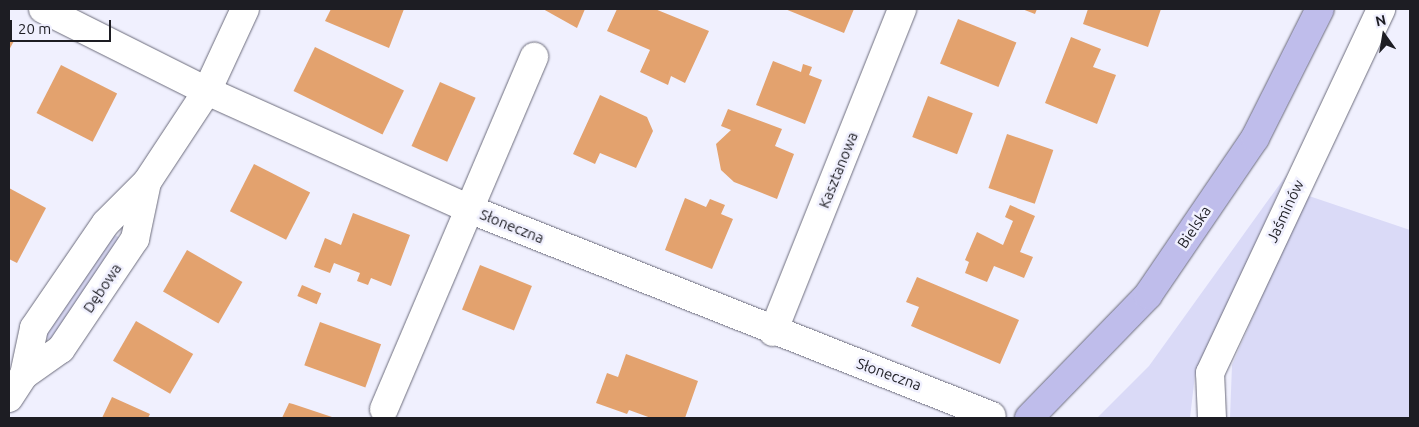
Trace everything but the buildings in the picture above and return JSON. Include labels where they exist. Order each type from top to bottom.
[{"type":"main road","name":"Bielska","points":[[1028,418],[1148,295],[1255,138],[1320,9]]},
{"type":"street","name":"Słoneczna","points":[[43,9],[208,91],[469,209],[773,332],[992,416]]},
{"type":"street","points":[[9,398],[24,375],[34,328],[106,223],[147,182],[208,91],[245,9]]},
{"type":"street","name":"Kasztanowa","points":[[773,332],[902,9]]},
{"type":"street","name":"Jaśminów","points":[[1212,418],[1210,373],[1381,9]]},
{"type":"street","points":[[384,409],[534,57]]},
{"type":"shaded area","points":[[1287,174],[1195,375],[1190,418],[1097,418],[1149,366]]},
{"type":"shaded area","points":[[1306,195],[1410,230],[1410,418],[1230,418],[1232,365]]},
{"type":"shaded area","points":[[113,234],[122,239],[52,340],[48,339],[45,335]]}]
